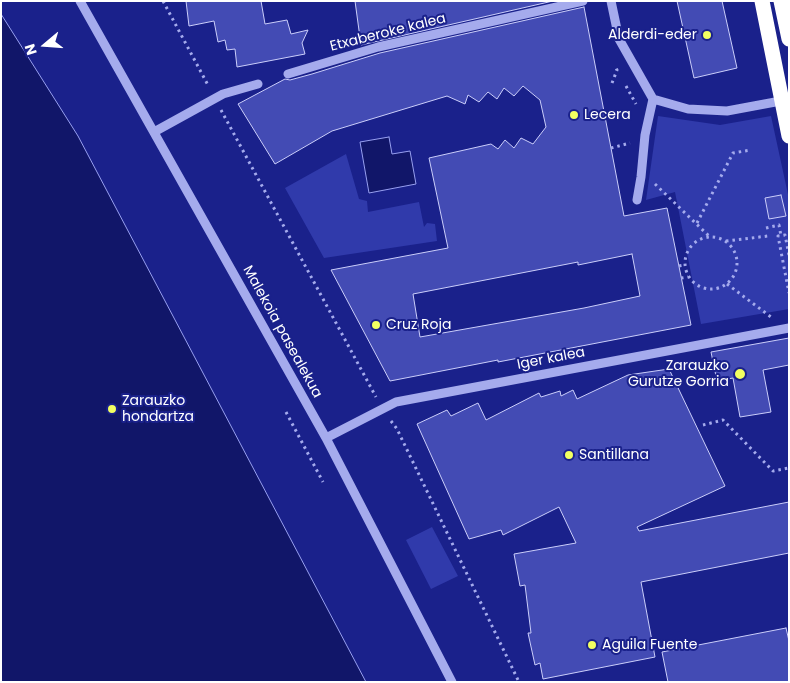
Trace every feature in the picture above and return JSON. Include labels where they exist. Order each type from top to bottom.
[{"type":"highway","points":[[762,1],[785,100],[789,136]]},
{"type":"highway","points":[[781,1],[789,38]]},
{"type":"street","name":"Malekoia pasealekua","points":[[80,1],[326,438],[452,682]]},
{"type":"street","name":"Etxaberoke kalea","points":[[288,74],[378,47],[582,1]]},
{"type":"street","points":[[611,1],[619,39],[653,99],[645,135],[642,177],[637,200]]},
{"type":"street","points":[[154,132],[223,94],[258,84]]},
{"type":"street","points":[[653,99],[688,109],[727,111],[785,100]]},
{"type":"street","name":"Iger kalea","points":[[326,438],[396,402],[788,328]]},
{"type":"path","points":[[163,1],[372,389]]},
{"type":"path","points":[[617,70],[639,111]]},
{"type":"path","points":[[697,223],[733,153],[751,150]]},
{"type":"path","points":[[654,183],[710,237]]},
{"type":"path","points":[[766,228],[779,225],[781,236],[778,236],[789,293]]},
{"type":"path","points":[[781,236],[785,235],[789,255]]},
{"type":"path","points":[[726,242],[768,236]]},
{"type":"path","points":[[710,237],[726,242],[732,247],[737,262],[733,278],[720,288],[711,290],[694,284],[688,277],[685,265],[686,257],[695,243],[702,238],[710,237]]},
{"type":"path","points":[[679,266],[685,265]]},
{"type":"path","points":[[681,278],[688,277]]},
{"type":"path","points":[[727,284],[788,328]]},
{"type":"path","points":[[286,412],[323,482]]},
{"type":"path","points":[[703,425],[723,420],[773,471],[789,468]]},
{"type":"path","points":[[397,429],[519,682]]},
{"type":"shaded area","name":"Zarauzko hondartza","points":[[1,14],[78,136],[366,682],[1,682]]},
{"type":"shaded area","points":[[658,116],[720,125],[771,116],[789,199],[789,309],[701,324],[675,192],[646,200]]},
{"type":"shaded area","points":[[389,137],[392,154],[410,151],[416,184],[369,193],[360,142]]},
{"type":"shaded area","points":[[346,154],[359,199],[367,201],[368,212],[419,202],[424,227],[427,223],[435,224],[437,241],[324,258],[285,188]]},
{"type":"shaded area","points":[[432,527],[458,576],[431,589],[406,540]]},
{"type":"building","points":[[186,1],[261,1],[265,24],[287,20],[291,34],[308,30],[302,43],[305,54],[237,67],[235,49],[227,50],[225,40],[218,42],[214,21],[189,26]]},
{"type":"building","points":[[355,1],[553,1],[361,45]]},
{"type":"building","name":"Alderdi-eder","points":[[677,1],[722,1],[737,68],[694,78]]},
{"type":"building","points":[[584,7],[624,216],[667,208],[691,325],[390,381],[331,270],[448,248],[429,158],[491,144],[498,149],[505,140],[514,148],[521,138],[533,144],[546,127],[540,100],[523,86],[514,96],[504,88],[497,99],[488,92],[479,102],[468,95],[465,104],[447,96],[332,131],[275,164],[238,104],[285,79],[290,80],[312,74],[380,53]],"holes":[[[632,254],[640,296],[584,308],[420,337],[413,294],[578,262],[578,265]]]},
{"type":"building","points":[[781,195],[786,216],[769,219],[765,198]]},
{"type":"building","name":"Zarauzko Gurutze Gorria","points":[[789,338],[789,365],[763,370],[771,412],[740,417],[733,378],[717,381],[711,352]]},
{"type":"building","points":[[669,369],[725,486],[637,527],[639,531],[789,502],[789,553],[641,582],[655,657],[543,679],[540,663],[535,665],[528,633],[531,633],[525,585],[520,586],[514,554],[576,543],[559,507],[503,535],[501,530],[469,539],[417,424],[447,410],[451,416],[478,403],[486,420],[539,393],[541,397],[560,391],[561,396],[573,390],[577,399],[628,375]]},
{"type":"building","points":[[786,628],[789,641],[789,682],[668,682],[662,652]]},
{"type":"place","name":"Alderdi-eder","points":[[707,35]]},
{"type":"place","name":"Lecera","points":[[574,115]]},
{"type":"place","name":"Cruz Roja","points":[[376,325]]},
{"type":"place","name":"Zarauzko Gurutze Gorria","points":[[740,374]]},
{"type":"place","name":"Zarauzko hondartza","points":[[112,409]]},
{"type":"place","name":"Santillana","points":[[569,455]]},
{"type":"place","name":"Aguila Fuente","points":[[592,645]]}]
